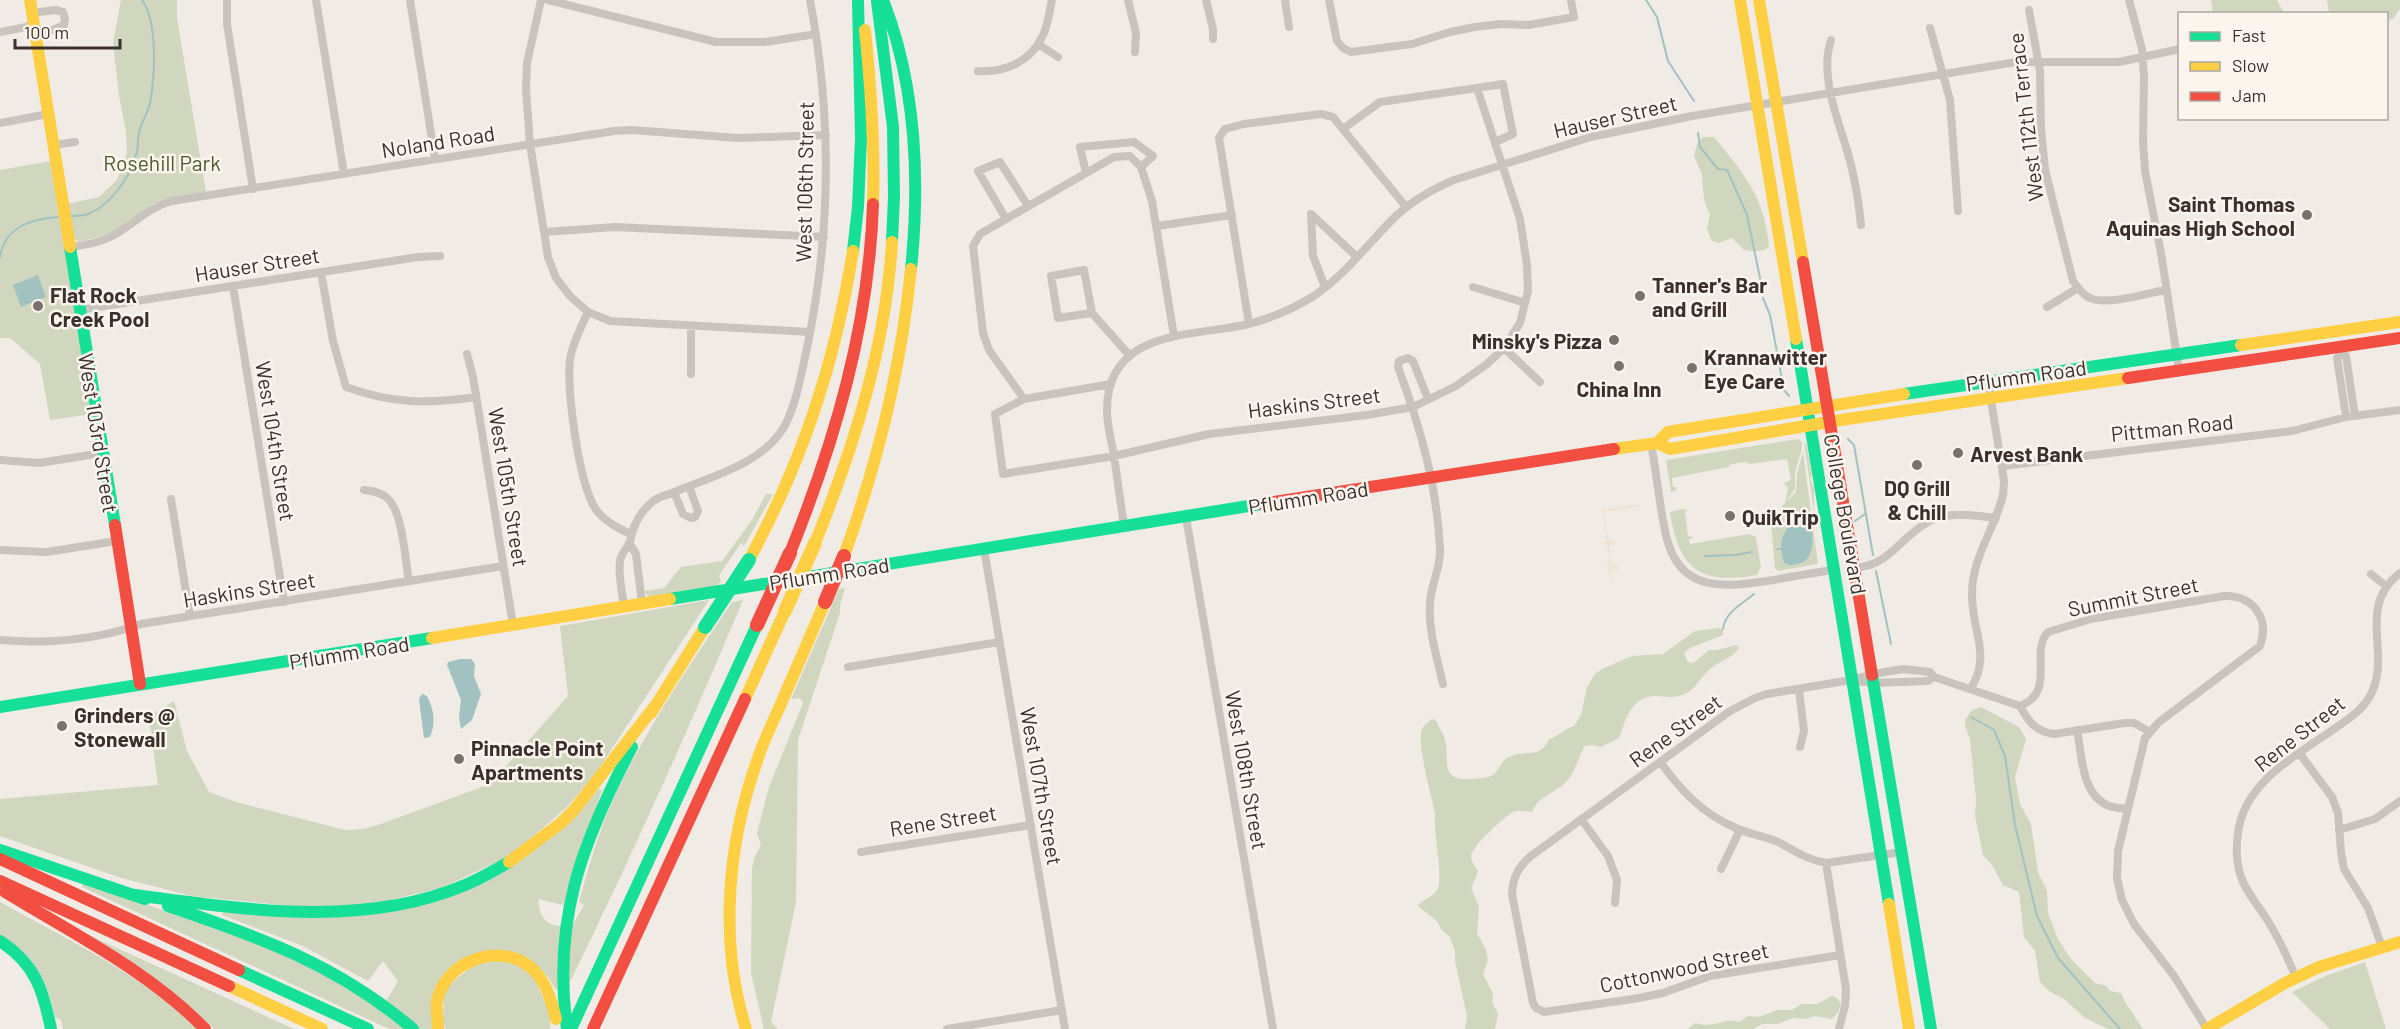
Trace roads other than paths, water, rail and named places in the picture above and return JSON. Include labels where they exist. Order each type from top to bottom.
[{"type":"main road","points":[[569,1029],[790,553],[809,510],[841,418],[853,369],[868,284],[875,201],[875,120],[872,80],[860,0]]},
{"type":"main road","points":[[569,1029],[563,969],[569,911],[582,860],[596,822],[623,763],[655,706],[749,560],[772,520],[802,452],[830,369],[842,321],[859,200],[861,122],[856,26],[860,0]]},
{"type":"main road","points":[[593,1029],[815,543],[832,504],[860,421],[874,364],[887,287],[892,240],[894,144],[891,91],[877,0]]},
{"type":"main road","points":[[746,1029],[738,1003],[731,964],[731,887],[739,822],[756,760],[860,516],[892,401],[908,310],[913,244],[913,142],[908,90],[891,19],[883,0]]},
{"type":"main road","name":"College Boulevard","points":[[1740,0],[1909,1029]]},
{"type":"main road","name":"College Boulevard","points":[[1759,0],[1931,1029]]},
{"type":"main road","name":"West 103rd Street","points":[[33,17],[140,684]]},
{"type":"main road","name":"Pflumm Road","points":[[1654,443],[1668,432],[1806,409],[2400,322]]},
{"type":"main road","name":"Pflumm Road","points":[[0,707],[1430,477],[1654,443],[1670,448],[1830,421],[2400,338]]},
{"type":"main road","points":[[135,895],[264,911],[310,913],[382,908],[445,893],[502,867],[555,828],[589,793],[655,706]]},
{"type":"main road","points":[[0,850],[268,941],[294,952],[358,987],[413,1029]]},
{"type":"main road","points":[[0,859],[368,1029]]},
{"type":"main road","points":[[0,881],[322,1029]]},
{"type":"main road","points":[[0,889],[150,981],[185,1008],[205,1029]]},
{"type":"main road","points":[[0,941],[17,953],[35,975],[43,991],[51,1029]]},
{"type":"main road","points":[[2211,1028],[2319,967],[2400,942]]},
{"type":"main road","points":[[438,1029],[437,1002],[448,979],[468,961],[493,955],[519,959],[542,976],[552,996],[558,1029]]},
{"type":"street","points":[[227,0],[227,24],[253,189]]},
{"type":"street","points":[[316,0],[344,174]]},
{"type":"street","points":[[410,0],[435,159]]},
{"type":"street","points":[[541,0],[527,63],[527,116],[548,257],[556,278],[570,296],[588,312],[622,323],[810,332]]},
{"type":"street","points":[[548,0],[716,42],[765,42],[816,34]]},
{"type":"street","name":"West 106th Street","points":[[624,606],[621,555],[647,507],[660,497],[753,458],[774,441],[790,415],[810,332],[824,237],[826,135],[821,68],[810,0]]},
{"type":"street","points":[[978,71],[988,72],[1010,67],[1025,57],[1038,44],[1043,35],[1052,0]]},
{"type":"street","points":[[1128,0],[1136,33],[1135,52]]},
{"type":"street","points":[[1206,0],[1213,39]]},
{"type":"street","points":[[1285,0],[1289,27]]},
{"type":"street","points":[[1329,0],[1337,41],[1351,52],[1413,44],[1450,32],[1478,27],[1529,25],[1574,16],[1571,0]]},
{"type":"street","points":[[2129,0],[2142,57],[2145,93],[2143,141],[2145,171],[2179,370]]},
{"type":"street","name":"West 112th Terrace","points":[[2029,10],[2039,61],[2045,170],[2073,281],[2078,288]]},
{"type":"street","points":[[0,32],[26,27],[33,17]]},
{"type":"street","points":[[1930,28],[1945,75],[1952,112],[1958,211]]},
{"type":"street","points":[[1832,40],[1827,61],[1832,94],[1856,183],[1861,225]]},
{"type":"street","points":[[1038,44],[1059,57]]},
{"type":"street","name":"Hauser Street","points":[[1124,527],[1107,410],[1111,384],[1119,368],[1130,356],[1147,344],[1174,336],[1249,324],[1290,309],[1325,287],[1406,207],[1434,189],[1454,180],[1591,137],[1692,116],[1990,66],[2039,61],[2119,62],[2178,49]]},
{"type":"street","points":[[1343,129],[1380,102],[1503,84],[1513,134],[1495,142]]},
{"type":"street","name":"Haskins Street","points":[[1024,399],[994,414],[1003,474],[1114,456],[1209,434],[1367,415],[1413,406],[1471,376],[1504,348],[1520,323],[1528,291],[1524,240],[1503,165],[1477,88]]},
{"type":"street","points":[[0,123],[48,114]]},
{"type":"street","points":[[1249,324],[1219,138],[1225,129],[1244,124],[1321,114],[1333,117],[1406,207]]},
{"type":"street","name":"Noland Road","points":[[69,248],[110,237],[143,213],[163,204],[530,144],[632,130],[738,138],[826,135]]},
{"type":"street","points":[[53,145],[75,142]]},
{"type":"street","points":[[1086,173],[1080,147],[1134,142],[1153,156],[1141,166]]},
{"type":"street","points":[[1111,384],[1024,399],[989,350],[982,333],[973,246],[980,234],[1114,157],[1130,156],[1141,166],[1152,201],[1174,336]]},
{"type":"street","points":[[1006,219],[978,171],[1000,162],[1028,206]]},
{"type":"street","points":[[1325,287],[1314,256],[1311,214],[1357,257]]},
{"type":"street","points":[[1156,226],[1232,215]]},
{"type":"street","points":[[544,232],[615,227],[824,237]]},
{"type":"street","name":"Hauser Street","points":[[80,310],[418,256],[440,256]]},
{"type":"street","points":[[1092,313],[1058,318],[1052,276],[1084,270],[1092,313],[1130,356]]},
{"type":"street","points":[[321,272],[333,341],[346,387],[407,402],[425,403],[476,397]]},
{"type":"street","name":"West 104th Street","points":[[233,286],[284,602]]},
{"type":"street","points":[[1473,286],[1525,303]]},
{"type":"street","points":[[2047,307],[2078,288],[2091,299],[2102,301],[2166,290]]},
{"type":"street","points":[[588,312],[574,343],[569,372],[569,388],[584,482],[598,513],[630,538],[636,554],[642,603]]},
{"type":"street","points":[[691,327],[691,374]]},
{"type":"street","points":[[1504,348],[1540,382]]},
{"type":"street","name":"West 105th Street","points":[[467,354],[513,625]]},
{"type":"street","points":[[2355,416],[2346,356],[2341,354],[2337,358],[2346,417],[2355,416],[2400,410]]},
{"type":"street","points":[[1428,399],[1413,361],[1403,358],[1399,361],[1398,367],[1425,444],[1438,519],[1440,552],[1438,573],[1430,601],[1431,631],[1443,684]]},
{"type":"street","points":[[1971,688],[1981,665],[1972,604],[1973,578],[2003,495],[2001,466],[1988,381]]},
{"type":"street","name":"Pittman Road","points":[[2001,466],[2292,431],[2346,417]]},
{"type":"street","points":[[1654,443],[1666,535],[1671,549],[1685,570],[1697,578],[1722,586],[1833,570]]},
{"type":"street","points":[[0,460],[39,463],[102,453]]},
{"type":"street","points":[[674,492],[683,514],[687,518],[695,517],[698,511],[689,486]]},
{"type":"street","points":[[364,490],[378,493],[392,502],[398,514],[409,581]]},
{"type":"street","points":[[171,499],[190,616]]},
{"type":"street","points":[[1855,568],[1876,563],[1889,556],[1916,530],[1939,518],[1970,514],[1996,518]]},
{"type":"street","name":"West 108th Street","points":[[1186,516],[1273,1029]]},
{"type":"street","points":[[0,550],[46,552],[116,541]]},
{"type":"street","name":"West 107th Street","points":[[984,549],[1065,1029]]},
{"type":"street","name":"Haskins Street","points":[[0,640],[61,641],[190,616],[503,566]]},
{"type":"street","name":"Rene Street","points":[[2296,978],[2283,948],[2241,877],[2236,855],[2241,820],[2246,804],[2274,772],[2356,713],[2370,696],[2379,672],[2376,614],[2386,586],[2400,573]]},
{"type":"street","points":[[2371,574],[2386,586]]},
{"type":"street","name":"Summit Street","points":[[2020,705],[2029,702],[2040,685],[2041,652],[2045,635],[2048,632],[2091,619],[2224,596],[2247,600],[2258,610],[2262,621],[2263,638],[2254,652],[2159,722],[2150,732]]},
{"type":"street","points":[[848,667],[999,642]]},
{"type":"street","name":"Rene Street","points":[[1536,1008],[1527,980],[1512,894],[1512,882],[1522,864],[1743,703],[1767,694],[1851,680],[1929,681],[1934,677],[2020,705]]},
{"type":"street","points":[[1799,690],[1804,731],[1800,747]]},
{"type":"street","points":[[2020,705],[2032,725],[2046,733],[2125,723],[2134,723],[2150,732],[2145,738],[2118,851],[2117,878],[2122,900],[2134,924],[2211,1028]]},
{"type":"street","points":[[2077,730],[2085,778],[2093,795],[2109,806],[2128,808]]},
{"type":"street","points":[[2300,753],[2332,797],[2338,813],[2344,869],[2368,908],[2382,947]]},
{"type":"street","points":[[1661,763],[1690,800],[1711,815],[1740,830],[1758,834],[1779,843],[1800,856],[1826,863],[1901,852]]},
{"type":"street","points":[[2339,830],[2376,819],[2400,801]]},
{"type":"street","points":[[1581,819],[1608,856],[1617,880],[1615,903]]},
{"type":"street","name":"Rene Street","points":[[861,852],[1031,825]]},
{"type":"street","points":[[1721,869],[1740,830]]},
{"type":"street","points":[[1826,863],[1846,989],[1845,1006],[1839,1029]]},
{"type":"street","name":"Cottonwood Street","points":[[1536,1008],[1544,1012],[1639,998],[1663,993],[1710,976],[1840,955]]},
{"type":"street","points":[[948,1029],[1062,1010]]},
{"type":"water","points":[[38,275],[46,297],[21,307],[13,285]]},
{"type":"water","points":[[1810,516],[1812,544],[1809,557],[1798,564],[1784,563],[1781,544],[1786,530],[1793,519]]},
{"type":"water","points":[[471,659],[475,664],[474,676],[481,694],[472,720],[461,729],[459,717],[461,700],[447,665],[448,662]]},
{"type":"water","points":[[422,694],[427,696],[433,716],[430,737],[424,738],[419,699]]},
{"type":"waterway","points":[[70,216],[88,214],[104,204],[118,190],[133,164],[137,152],[138,136],[150,103],[154,64],[151,21],[142,0]]},
{"type":"waterway","points":[[1646,0],[1657,17],[1668,61],[1694,101]]},
{"type":"waterway","points":[[1698,133],[1700,147],[1718,169],[1727,170],[1747,215],[1761,283]]},
{"type":"waterway","points":[[0,257],[7,238],[20,227],[38,220],[58,217]]},
{"type":"waterway","points":[[1763,298],[1770,315],[1784,390],[1789,396]]},
{"type":"waterway","points":[[1848,439],[1854,445],[1873,555]]},
{"type":"waterway","points":[[1855,521],[1865,514]]},
{"type":"waterway","points":[[1705,556],[1752,552]]},
{"type":"waterway","points":[[1876,571],[1891,644]]},
{"type":"waterway","points":[[1723,629],[1731,613],[1754,594]]},
{"type":"waterway","points":[[1971,717],[1994,730],[2005,756],[2015,825],[2037,916],[2058,958],[2120,1029]]},
{"type":"place","name":"Saint Thomas Aquinas High School","points":[[2307,215]]},
{"type":"place","name":"Tanner's Bar and Grill","points":[[1640,296]]},
{"type":"place","name":"Flat Rock Creek Pool","points":[[38,306]]},
{"type":"place","name":"Minsky's Pizza","points":[[1614,340]]},
{"type":"place","name":"China Inn","points":[[1619,366]]},
{"type":"place","name":"Krannawitter Eye Care","points":[[1692,368]]},
{"type":"place","name":"Arvest Bank","points":[[1958,453]]},
{"type":"place","name":"DQ Grill & Chill","points":[[1917,465]]},
{"type":"place","name":"QuikTrip","points":[[1730,516]]},
{"type":"place","name":"Grinders @ Stonewall","points":[[62,726]]},
{"type":"place","name":"Pinnacle Point Apartments","points":[[459,759]]},
{"type":"park label","name":"Rosehill Park","points":[[162,162]]}]
